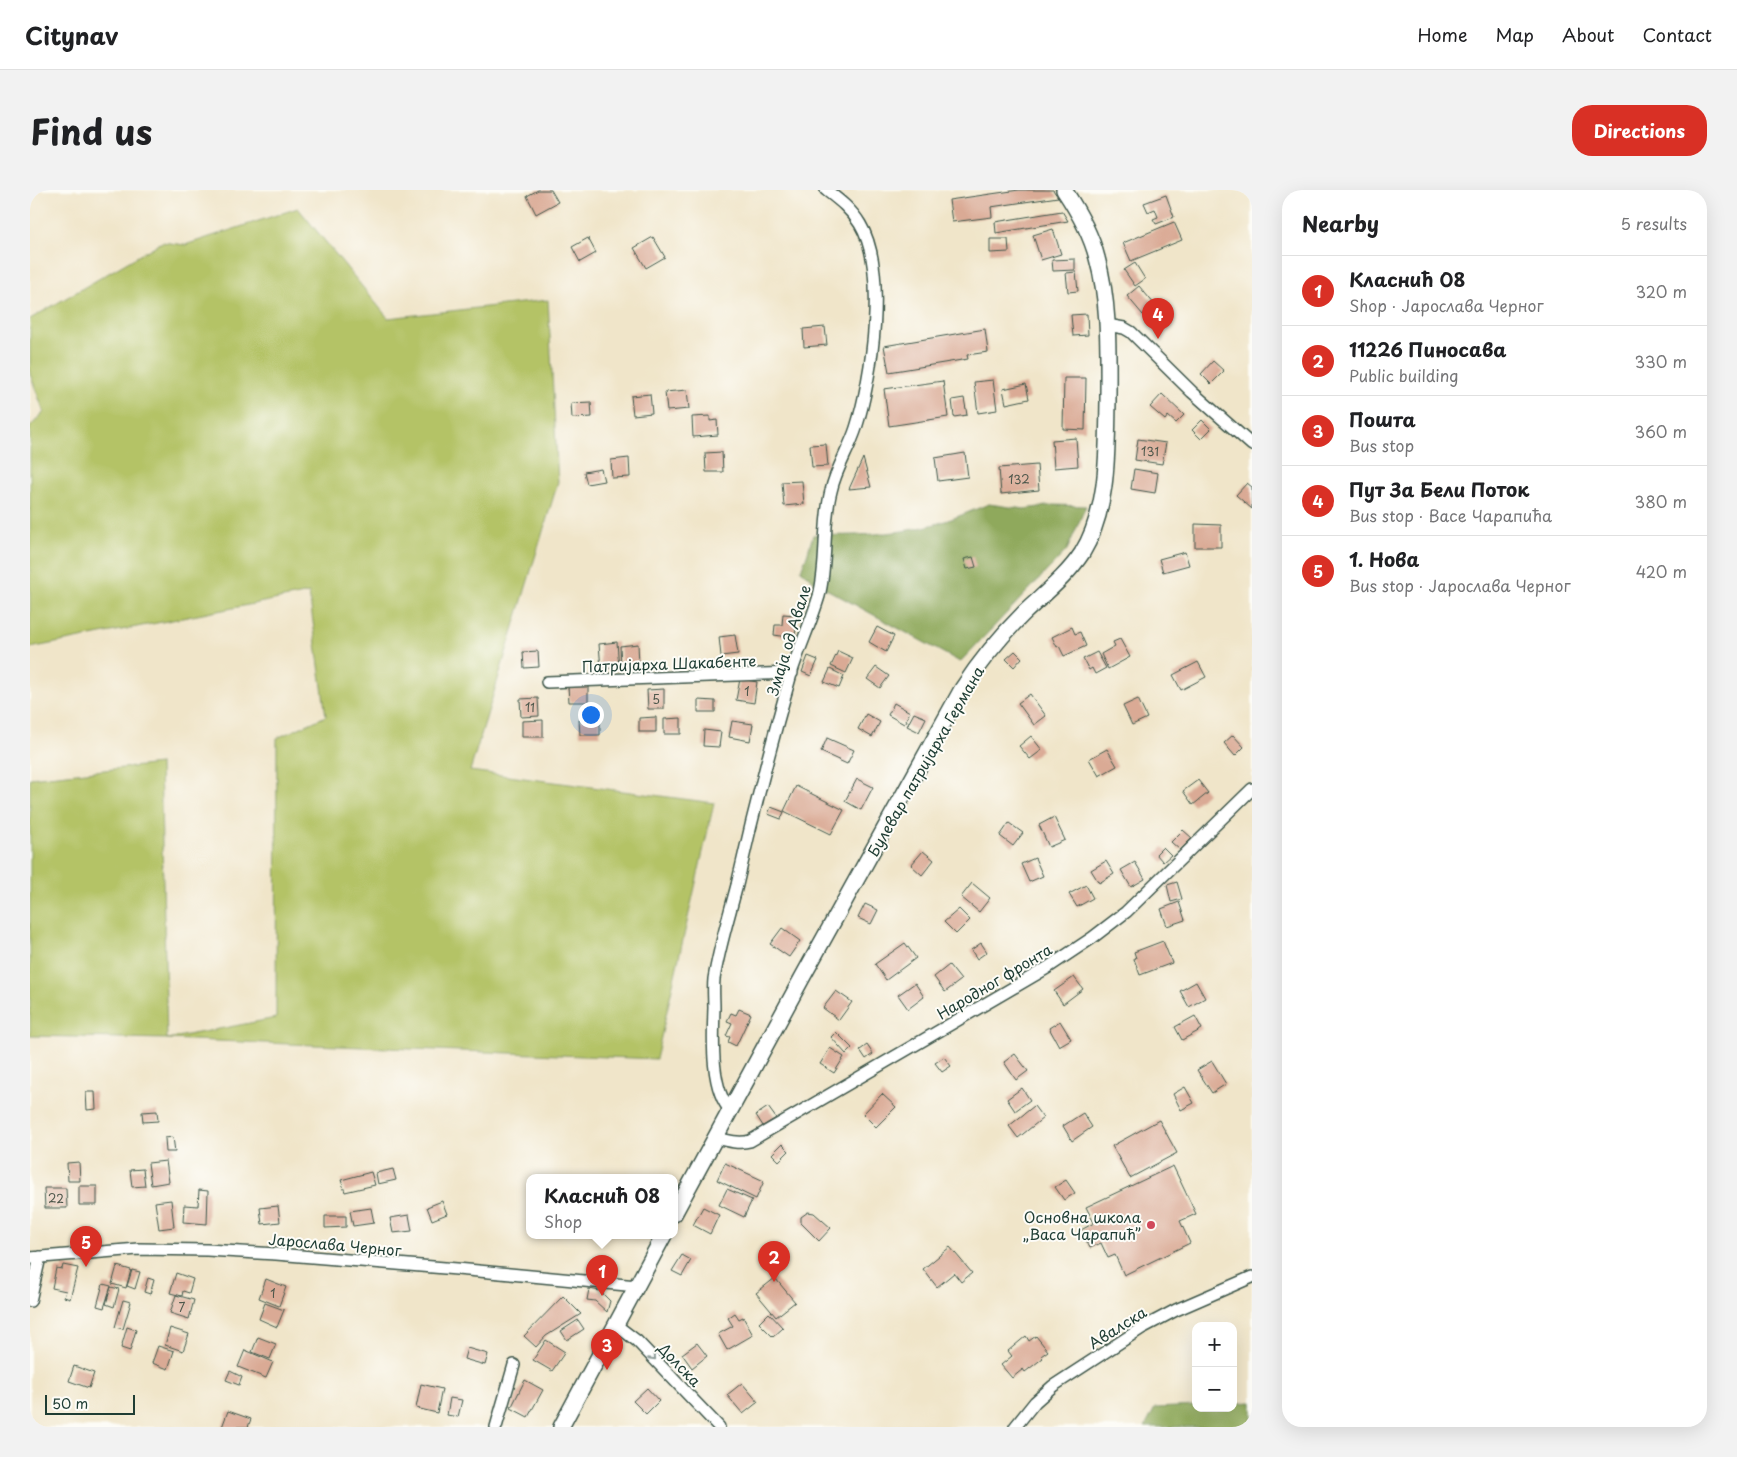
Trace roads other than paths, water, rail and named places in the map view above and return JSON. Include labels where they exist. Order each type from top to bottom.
[{"type":"main road","name":"Булевар патријарха Германа","points":[[678,1207],[922,760],[967,682],[999,639],[1063,576],[1084,550],[1098,513],[1105,470],[1108,369],[1107,325],[1102,277],[1097,256],[1079,215],[1064,190]]},
{"type":"main road","points":[[561,1427],[662,1239]]},
{"type":"street","name":"Змаја од Авале","points":[[731,1111],[724,1101],[717,1079],[713,1047],[714,981],[760,784],[792,673],[819,594],[826,515],[830,492],[855,431],[868,382],[876,303],[870,252],[861,226],[844,204],[826,190]]},
{"type":"street","points":[[1107,325],[1124,328],[1131,332],[1192,392],[1252,445]]},
{"type":"street","name":"Патријарха Шакабенте","points":[[547,682],[792,673]]},
{"type":"street","name":"Народног фронта","points":[[717,1138],[730,1142],[750,1141],[1047,968],[1092,938],[1126,912],[1252,789]]},
{"type":"street","name":"Јарослава Черног","points":[[35,1258],[138,1249],[207,1250],[457,1269],[638,1286]]},
{"type":"street","points":[[30,1301],[35,1258]]},
{"type":"street","name":"Авалска","points":[[1015,1427],[1035,1402],[1053,1386],[1142,1328],[1176,1310],[1252,1277]]},
{"type":"street","name":"Долска","points":[[616,1325],[637,1341],[719,1427]]},
{"type":"street","points":[[496,1427],[514,1365]]},
{"type":"place","name":"Пут За Бели Поток","points":[[1158,339]]},
{"type":"place","name":"Основна школа „Васа Чарапић”","points":[[1151,1225]]},
{"type":"place","name":"1. Нова","points":[[86,1267]]},
{"type":"place","name":"11226 Пиносава","points":[[774,1282]]},
{"type":"place","name":"Класнић 08","points":[[602,1296]]},
{"type":"place","name":"Пошта","points":[[607,1370]]}]
